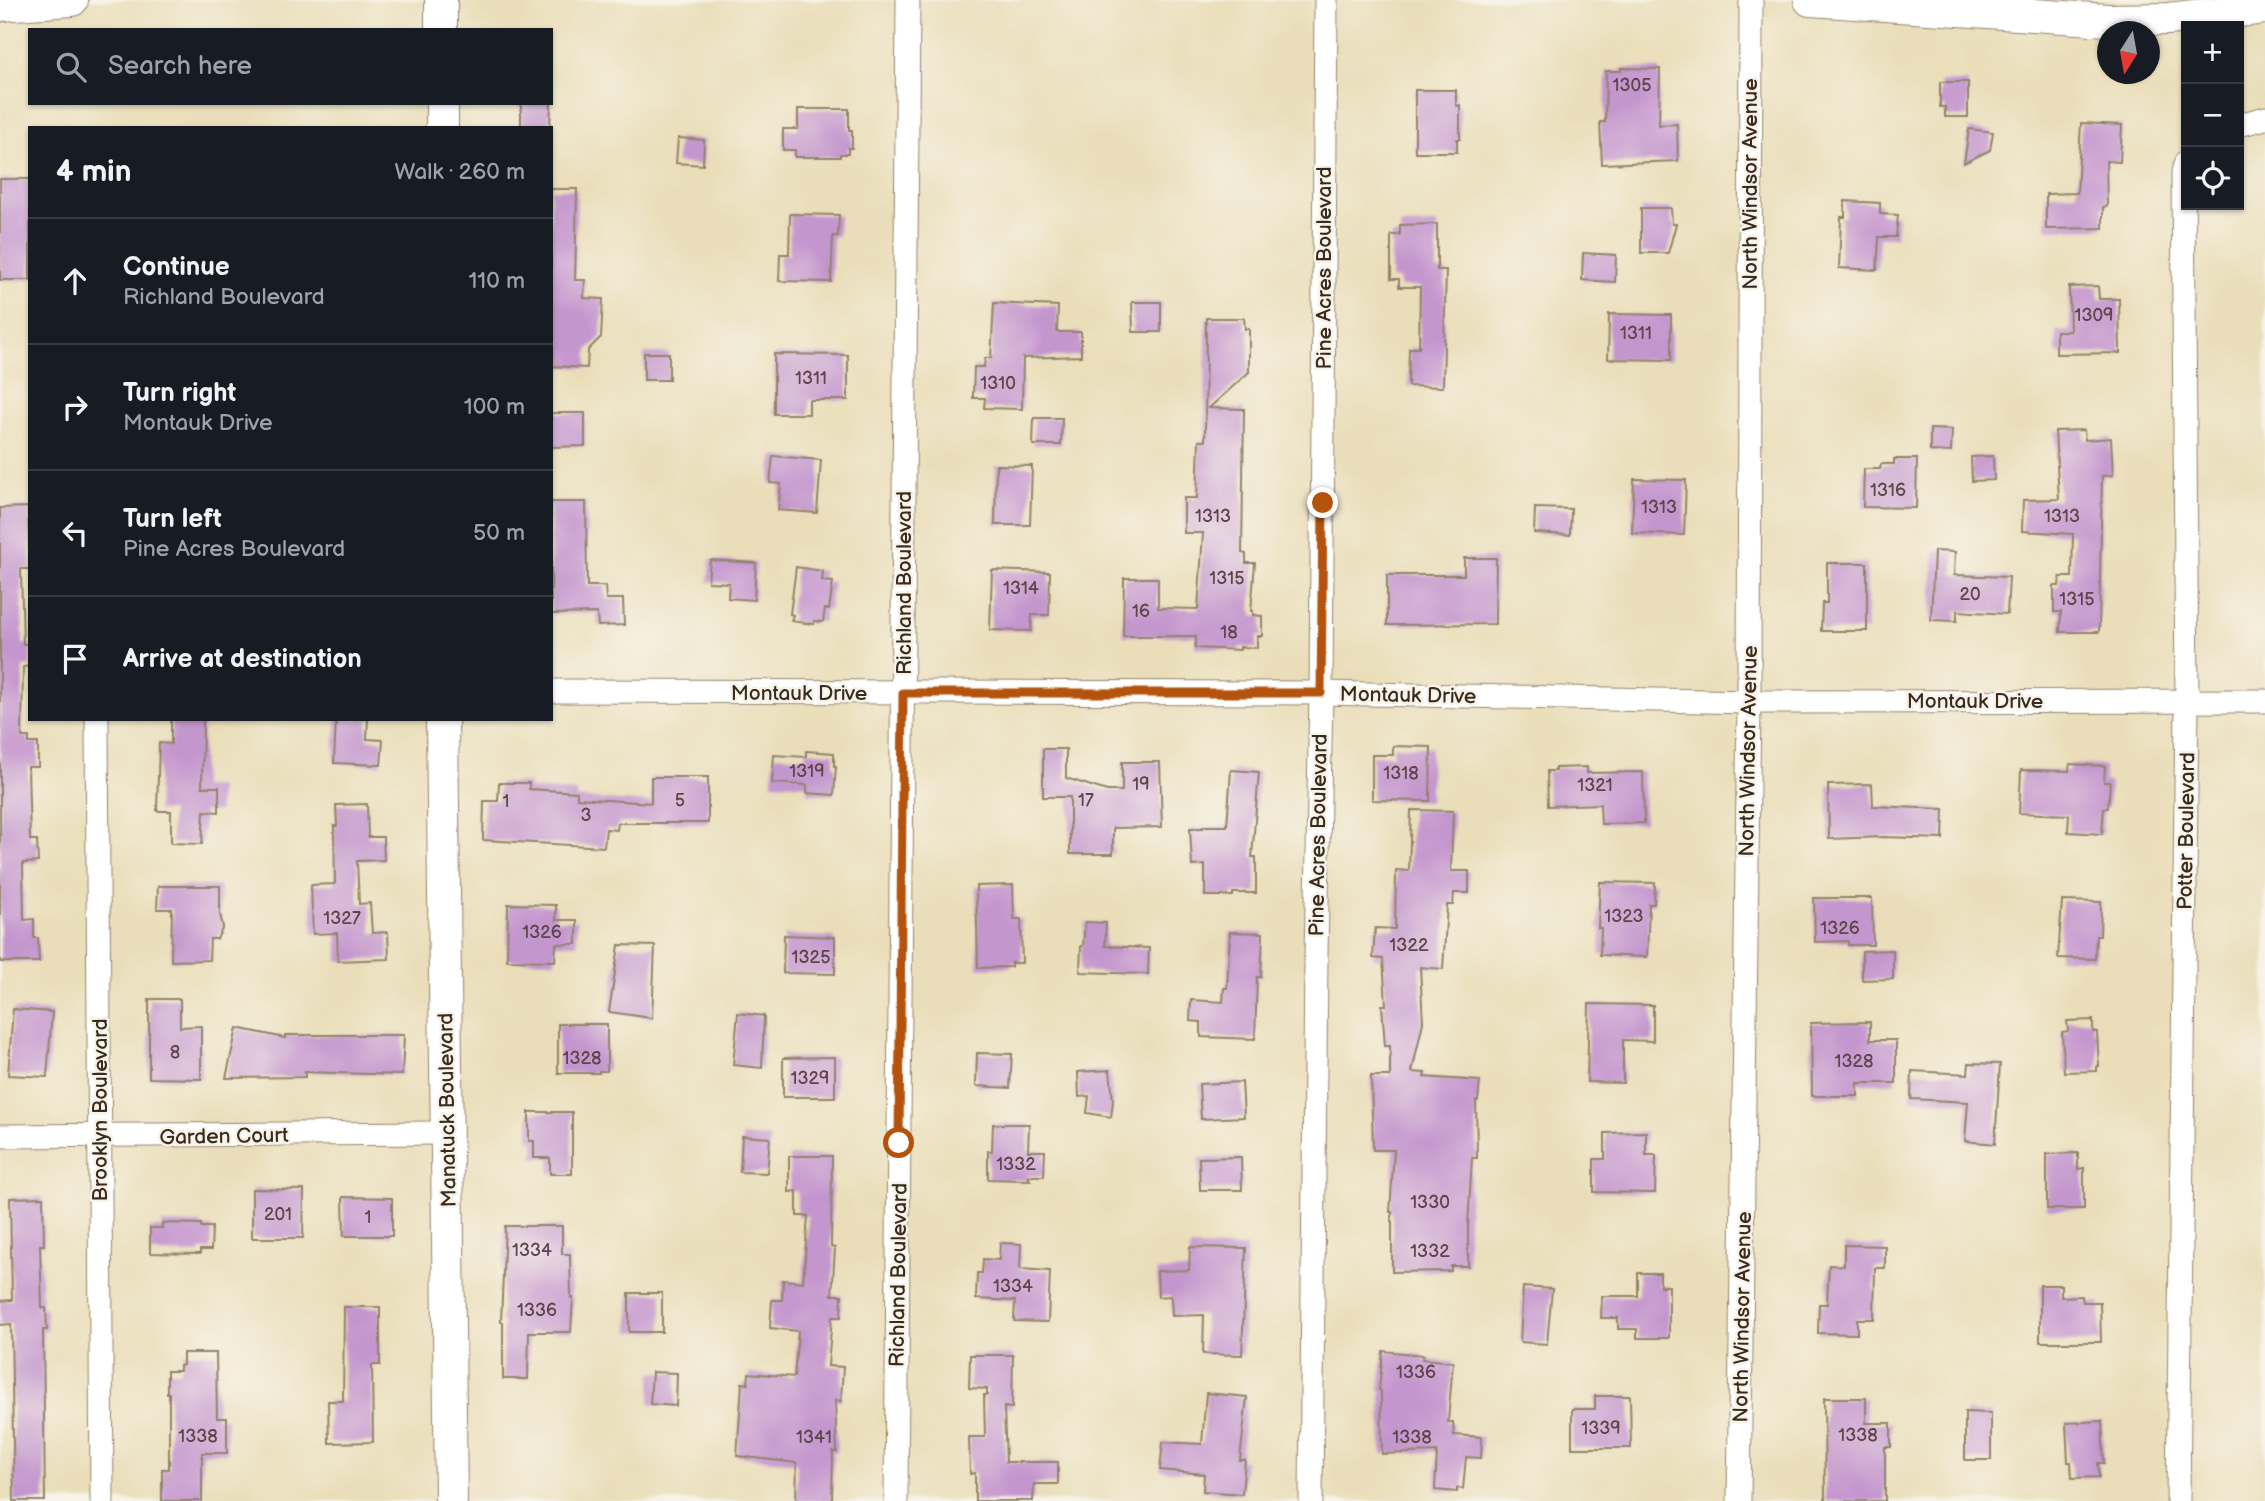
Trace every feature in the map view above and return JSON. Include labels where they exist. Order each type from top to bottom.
[{"type":"highway","points":[[0,3],[8,0]]},
{"type":"street","points":[[0,3],[72,0]]},
{"type":"street","points":[[441,0],[441,28]]},
{"type":"street","name":"Richland Boulevard","points":[[896,1501],[908,0]]},
{"type":"street","name":"Pine Acres Boulevard","points":[[1311,1501],[1326,0]]},
{"type":"street","name":"North Windsor Avenue","points":[[1739,1501],[1749,702],[1751,0]]},
{"type":"street","points":[[1810,0],[2074,19],[2168,19],[2265,8]]},
{"type":"street","points":[[1927,0],[1970,12]]},
{"type":"street","points":[[2168,19],[2182,21]]},
{"type":"street","points":[[2244,29],[2265,29]]},
{"type":"street","points":[[442,105],[442,126]]},
{"type":"street","points":[[2244,124],[2265,118]]},
{"type":"street","name":"Potter Boulevard","points":[[2178,1501],[2187,701],[2183,210]]},
{"type":"street","name":"Montauk Drive","points":[[553,691],[1321,693],[1749,702],[2265,701]]},
{"type":"street","name":"Brooklyn Boulevard","points":[[97,721],[102,1501]]},
{"type":"street","name":"Manatuck Boulevard","points":[[442,721],[452,1501]]},
{"type":"street","name":"Garden Court","points":[[0,1136],[448,1133]]},
{"type":"building","points":[[1621,68],[1660,69],[1659,125],[1677,124],[1678,161],[1602,164],[1600,122],[1605,122],[1606,71],[1621,71]]},
{"type":"building","points":[[1940,82],[1968,82],[1968,117],[1945,117],[1945,107],[1940,107]]},
{"type":"building","points":[[1415,90],[1456,90],[1456,106],[1460,105],[1460,139],[1457,139],[1457,152],[1415,152]]},
{"type":"building","points":[[521,105],[551,105],[550,126],[521,126]]},
{"type":"building","points":[[798,109],[849,109],[852,148],[848,148],[848,154],[840,154],[840,157],[795,157],[795,150],[783,150],[783,129],[798,129]]},
{"type":"building","points":[[2081,123],[2122,125],[2120,162],[2106,161],[2107,206],[2103,207],[2103,228],[2046,229],[2046,194],[2077,193]]},
{"type":"building","points":[[1969,129],[1993,132],[1990,150],[1964,163]]},
{"type":"building","points":[[678,138],[704,140],[703,165],[676,163]]},
{"type":"building","points":[[0,179],[28,179],[28,280],[0,280]]},
{"type":"building","points":[[553,189],[577,189],[575,280],[585,280],[584,298],[603,299],[601,337],[588,350],[587,368],[553,366]]},
{"type":"building","points":[[1845,201],[1880,203],[1880,214],[1898,215],[1896,237],[1879,237],[1877,270],[1839,268],[1841,217],[1845,217]]},
{"type":"building","points":[[1641,208],[1671,208],[1672,224],[1676,224],[1668,253],[1641,253]]},
{"type":"building","points":[[790,214],[839,215],[838,236],[833,236],[831,282],[779,281],[780,254],[789,254]]},
{"type":"building","points":[[1437,224],[1437,270],[1446,270],[1443,387],[1408,386],[1409,348],[1419,348],[1420,287],[1399,287],[1399,279],[1391,279],[1391,235],[1400,235],[1400,225]]},
{"type":"building","points":[[1583,253],[1616,255],[1615,282],[1582,280]]},
{"type":"building","points":[[2098,286],[2099,299],[2119,299],[2120,353],[2056,354],[2056,331],[2070,331],[2069,287]]},
{"type":"building","points":[[1132,302],[1161,302],[1161,332],[1133,332]]},
{"type":"building","points":[[994,303],[1058,306],[1057,332],[1081,332],[1081,356],[1023,358],[1022,409],[984,408],[985,398],[973,398],[974,367],[984,367],[985,358],[991,358]]},
{"type":"building","points":[[1609,314],[1671,315],[1671,360],[1608,359]]},
{"type":"building","points":[[1206,318],[1244,318],[1245,329],[1249,329],[1249,372],[1209,408],[1244,409],[1242,553],[1246,554],[1246,563],[1255,563],[1251,611],[1253,615],[1262,616],[1262,636],[1257,636],[1257,648],[1195,648],[1196,636],[1123,636],[1124,578],[1158,578],[1158,608],[1198,609],[1203,533],[1184,533],[1184,498],[1197,498],[1199,441],[1205,441]]},
{"type":"building","points":[[644,353],[669,353],[669,380],[644,380]]},
{"type":"building","points":[[774,354],[848,355],[848,400],[809,400],[809,414],[774,414]]},
{"type":"building","points":[[553,413],[585,413],[585,446],[553,447]]},
{"type":"building","points":[[1034,418],[1062,418],[1061,445],[1033,445]]},
{"type":"building","points":[[1930,429],[1952,430],[1951,452],[1930,451]]},
{"type":"building","points":[[2084,430],[2085,440],[2111,438],[2113,475],[2102,476],[2099,632],[2060,632],[2061,612],[2054,612],[2054,586],[2059,586],[2060,577],[2072,577],[2073,534],[2022,531],[2023,500],[2059,499],[2055,431]]},
{"type":"building","points":[[773,456],[821,460],[817,513],[778,510],[781,484],[770,483]]},
{"type":"building","points":[[1993,456],[1994,480],[1972,481],[1971,457]]},
{"type":"building","points":[[1894,459],[1917,459],[1916,508],[1863,507],[1864,469],[1880,469],[1881,464],[1894,464]]},
{"type":"building","points":[[996,465],[1032,466],[1030,525],[995,525]]},
{"type":"building","points":[[1634,479],[1686,480],[1684,535],[1632,533]]},
{"type":"building","points":[[553,502],[586,502],[587,586],[605,586],[606,599],[623,599],[624,625],[598,626],[597,613],[553,614]]},
{"type":"building","points":[[28,507],[28,569],[21,569],[23,644],[28,644],[28,666],[23,667],[22,737],[29,737],[29,743],[38,743],[38,767],[28,767],[30,840],[37,840],[38,862],[23,863],[24,920],[34,919],[34,938],[38,938],[39,962],[0,962],[0,508]]},
{"type":"building","points":[[1535,508],[1571,509],[1570,535],[1534,533]]},
{"type":"building","points":[[1934,551],[1955,552],[1954,575],[2009,577],[2007,614],[1957,611],[1957,621],[1931,620]]},
{"type":"building","points":[[1464,558],[1496,558],[1495,624],[1387,625],[1387,575],[1464,575]]},
{"type":"building","points":[[710,560],[756,563],[754,600],[728,598],[729,583],[708,582]]},
{"type":"building","points":[[1827,563],[1867,563],[1867,631],[1821,631],[1822,603],[1827,603]]},
{"type":"building","points":[[796,567],[823,571],[822,581],[833,582],[829,610],[825,609],[823,622],[814,621],[814,624],[791,621]]},
{"type":"building","points":[[992,570],[1050,572],[1049,615],[1032,615],[1031,631],[990,630]]},
{"type":"building","points":[[171,721],[203,721],[202,787],[219,787],[219,812],[204,811],[202,844],[171,843],[171,811],[157,811],[159,743],[171,744]]},
{"type":"building","points":[[336,721],[368,721],[367,739],[383,740],[381,765],[334,763]]},
{"type":"building","points":[[1393,746],[1431,747],[1430,801],[1372,800],[1372,755],[1393,755]]},
{"type":"building","points":[[1043,749],[1066,749],[1066,778],[1107,791],[1122,791],[1122,762],[1160,762],[1162,827],[1113,828],[1113,854],[1070,854],[1070,797],[1043,797]]},
{"type":"building","points":[[806,751],[834,753],[834,795],[807,793],[807,785],[772,783],[774,755],[806,757]]},
{"type":"building","points":[[2070,764],[2105,766],[2104,782],[2110,782],[2102,834],[2068,832],[2069,815],[2019,813],[2021,770],[2069,771]]},
{"type":"building","points":[[1587,767],[1587,773],[1643,772],[1644,823],[1601,824],[1600,804],[1548,806],[1547,771],[1555,771],[1555,768]]},
{"type":"building","points":[[1231,770],[1259,772],[1252,857],[1256,857],[1256,893],[1205,896],[1205,865],[1192,866],[1190,828],[1227,826]]},
{"type":"building","points":[[651,777],[708,777],[708,823],[618,823],[617,830],[606,829],[604,847],[483,840],[484,801],[498,801],[499,783],[529,783],[529,789],[577,792],[577,798],[651,803]]},
{"type":"building","points":[[1872,784],[1873,806],[1944,809],[1943,839],[1829,839],[1828,785]]},
{"type":"building","points":[[367,804],[368,837],[383,837],[384,860],[357,861],[359,904],[370,903],[372,933],[388,932],[389,959],[338,961],[337,933],[313,934],[311,885],[335,884],[336,805]]},
{"type":"building","points":[[1411,810],[1453,811],[1451,871],[1469,871],[1469,893],[1454,893],[1453,905],[1447,905],[1443,969],[1420,967],[1423,1022],[1412,1072],[1425,1073],[1424,1077],[1480,1081],[1476,1101],[1477,1158],[1472,1158],[1468,1266],[1451,1266],[1451,1271],[1392,1272],[1390,1212],[1394,1150],[1373,1150],[1371,1076],[1390,1076],[1390,1046],[1385,1046],[1382,1005],[1386,1005],[1383,959],[1373,958],[1375,928],[1395,929],[1396,870],[1409,871]]},
{"type":"building","points":[[1600,882],[1655,883],[1654,904],[1649,904],[1647,957],[1600,955]]},
{"type":"building","points":[[1013,885],[1014,919],[1021,919],[1022,963],[1011,963],[1011,967],[978,968],[976,886]]},
{"type":"building","points":[[158,886],[220,886],[223,927],[217,939],[210,939],[209,960],[171,961],[172,909],[157,909]]},
{"type":"building","points":[[1814,898],[1872,898],[1873,945],[1848,945],[1848,941],[1815,942]]},
{"type":"building","points":[[2062,901],[2101,902],[2100,936],[2096,936],[2095,959],[2058,958]]},
{"type":"building","points":[[508,904],[556,905],[556,920],[577,920],[577,944],[556,944],[555,961],[507,960]]},
{"type":"building","points":[[1085,922],[1106,923],[1105,946],[1149,948],[1148,974],[1080,972]]},
{"type":"building","points":[[1230,932],[1263,933],[1261,977],[1257,977],[1255,1039],[1201,1037],[1201,1022],[1190,1021],[1191,1000],[1223,1002],[1224,988],[1227,988]]},
{"type":"building","points":[[784,935],[835,937],[835,974],[783,973]]},
{"type":"building","points":[[619,945],[655,946],[652,1018],[609,1012]]},
{"type":"building","points":[[1893,950],[1893,979],[1862,980],[1862,951]]},
{"type":"building","points":[[149,999],[180,999],[180,1027],[201,1026],[201,1079],[149,1078]]},
{"type":"building","points":[[1589,1004],[1653,1005],[1653,1041],[1623,1040],[1623,1083],[1587,1082]]},
{"type":"building","points":[[13,1009],[52,1012],[47,1077],[8,1075]]},
{"type":"building","points":[[738,1013],[764,1016],[762,1068],[733,1065]]},
{"type":"building","points":[[2093,1020],[2093,1032],[2097,1032],[2097,1071],[2064,1072],[2062,1032],[2068,1031],[2067,1021]]},
{"type":"building","points":[[1870,1022],[1870,1040],[1896,1040],[1896,1083],[1858,1083],[1858,1096],[1812,1096],[1811,1023]]},
{"type":"building","points":[[558,1024],[607,1024],[607,1071],[558,1073]]},
{"type":"building","points":[[237,1028],[285,1038],[285,1035],[404,1035],[402,1075],[305,1072],[305,1077],[226,1078]]},
{"type":"building","points":[[977,1053],[1012,1054],[1010,1088],[976,1086]]},
{"type":"building","points":[[835,1057],[835,1097],[783,1097],[783,1058]]},
{"type":"building","points":[[1969,1063],[2000,1064],[1995,1144],[1965,1141],[1968,1102],[1911,1099],[1912,1071],[1968,1074]]},
{"type":"building","points":[[1110,1070],[1113,1101],[1111,1117],[1087,1113],[1089,1096],[1079,1097],[1078,1072]]},
{"type":"building","points":[[1242,1082],[1244,1117],[1201,1119],[1199,1084]]},
{"type":"building","points":[[529,1112],[572,1112],[572,1174],[550,1174],[550,1158],[534,1158],[534,1141],[529,1141]]},
{"type":"building","points":[[993,1124],[1029,1124],[1028,1151],[1045,1151],[1044,1176],[1028,1176],[1030,1180],[988,1179],[988,1151],[992,1151]]},
{"type":"building","points":[[1646,1132],[1646,1155],[1656,1155],[1655,1193],[1594,1192],[1594,1159],[1605,1159],[1605,1133]]},
{"type":"building","points":[[742,1136],[770,1138],[767,1173],[740,1172]]},
{"type":"building","points":[[2078,1153],[2078,1169],[2084,1168],[2084,1209],[2047,1209],[2047,1154]]},
{"type":"building","points":[[789,1156],[832,1156],[831,1247],[835,1248],[832,1295],[842,1295],[841,1317],[832,1317],[828,1366],[843,1367],[841,1401],[835,1400],[837,1452],[833,1452],[832,1501],[796,1501],[797,1463],[737,1456],[742,1383],[748,1384],[749,1373],[794,1377],[798,1331],[770,1328],[772,1300],[782,1300],[783,1280],[803,1282],[808,1216],[797,1216],[797,1191],[789,1192]]},
{"type":"building","points":[[1241,1157],[1242,1190],[1200,1190],[1199,1158]]},
{"type":"building","points":[[252,1189],[304,1190],[303,1238],[252,1238]]},
{"type":"building","points":[[43,1197],[44,1245],[40,1245],[42,1308],[46,1308],[47,1330],[43,1330],[45,1501],[14,1501],[11,1324],[0,1325],[0,1301],[12,1300],[10,1198]]},
{"type":"building","points":[[343,1197],[392,1198],[392,1236],[344,1236]]},
{"type":"building","points":[[162,1223],[201,1224],[201,1227],[212,1227],[211,1250],[200,1250],[200,1254],[150,1253],[150,1228],[162,1228]]},
{"type":"building","points":[[505,1226],[562,1226],[562,1254],[570,1254],[573,1298],[571,1332],[529,1332],[528,1379],[503,1379],[501,1322]]},
{"type":"building","points":[[1000,1243],[1021,1244],[1020,1269],[1050,1271],[1048,1322],[1014,1321],[1015,1301],[976,1299],[977,1273],[982,1273],[983,1259],[999,1260]]},
{"type":"building","points":[[1844,1245],[1885,1246],[1885,1268],[1875,1268],[1874,1319],[1857,1319],[1857,1334],[1818,1333],[1819,1304],[1827,1304],[1829,1265],[1844,1266]]},
{"type":"building","points":[[1190,1247],[1246,1248],[1242,1355],[1203,1354],[1204,1315],[1172,1316],[1171,1296],[1158,1297],[1157,1271],[1189,1270]]},
{"type":"building","points":[[1638,1273],[1660,1273],[1660,1286],[1669,1286],[1669,1338],[1637,1338],[1637,1329],[1618,1329],[1618,1318],[1601,1318],[1602,1296],[1638,1296]]},
{"type":"building","points":[[2040,1285],[2061,1285],[2061,1297],[2082,1296],[2083,1302],[2100,1302],[2101,1342],[2040,1342]]},
{"type":"building","points":[[1523,1287],[1552,1289],[1547,1344],[1520,1342]]},
{"type":"building","points":[[629,1293],[662,1293],[662,1332],[629,1332]]},
{"type":"building","points":[[344,1307],[380,1307],[380,1365],[372,1365],[373,1442],[329,1443],[328,1401],[343,1401]]},
{"type":"building","points":[[1383,1351],[1424,1355],[1422,1359],[1453,1362],[1448,1422],[1453,1422],[1454,1435],[1482,1437],[1481,1458],[1466,1457],[1463,1489],[1457,1488],[1457,1492],[1435,1490],[1437,1452],[1382,1454],[1379,1390]]},
{"type":"building","points":[[183,1353],[216,1353],[217,1418],[227,1418],[227,1453],[202,1453],[202,1501],[162,1501],[162,1469],[169,1469],[167,1371],[180,1371]]},
{"type":"building","points":[[970,1355],[1013,1355],[1012,1408],[1004,1407],[1006,1462],[1058,1462],[1058,1484],[1034,1484],[1033,1501],[975,1501],[975,1473],[970,1474],[969,1437],[985,1437],[984,1395],[987,1395],[987,1389],[969,1388]]},
{"type":"building","points":[[652,1372],[677,1373],[676,1406],[650,1404]]},
{"type":"building","points":[[1206,1393],[1247,1397],[1240,1460],[1245,1460],[1242,1494],[1203,1491],[1204,1474],[1160,1470],[1163,1442],[1202,1444]]},
{"type":"building","points":[[1595,1396],[1630,1396],[1631,1448],[1572,1448],[1572,1409],[1595,1409]]},
{"type":"building","points":[[1824,1398],[1866,1398],[1866,1423],[1891,1423],[1891,1447],[1885,1447],[1885,1501],[1825,1501]]},
{"type":"building","points":[[1965,1412],[1991,1413],[1991,1460],[1965,1460]]},
{"type":"building","points":[[2102,1421],[2104,1463],[2098,1463],[2099,1477],[2072,1478],[2071,1462],[2068,1462],[2066,1423]]},
{"type":"route","points":[[899,1143],[903,693],[1321,693],[1323,503]]}]
